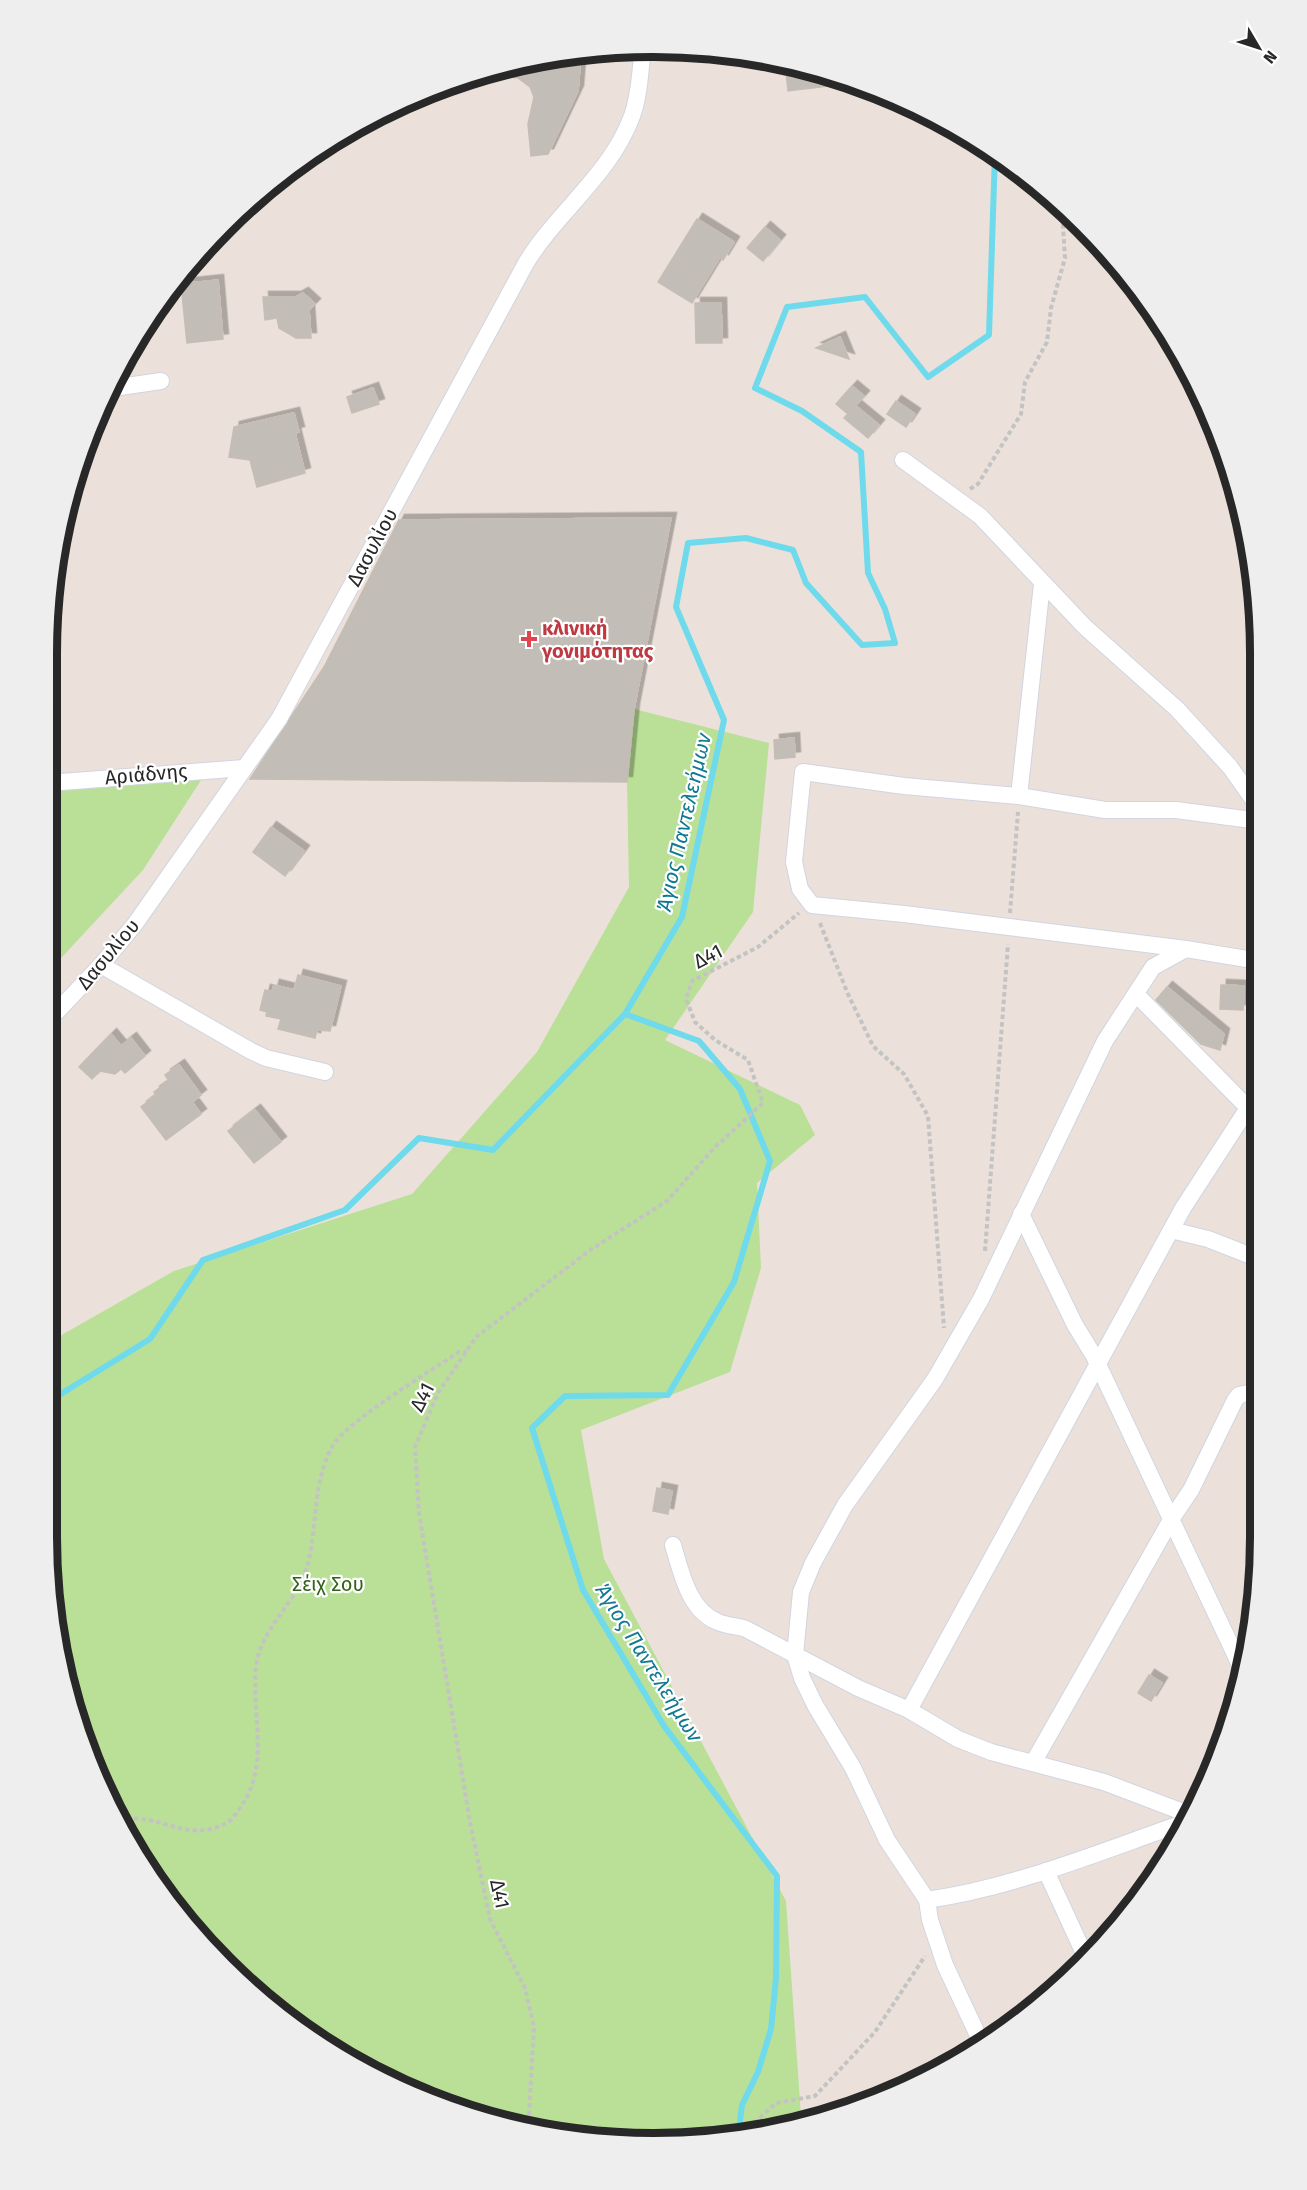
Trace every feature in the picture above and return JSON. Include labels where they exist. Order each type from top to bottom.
[{"type":"street","name":"Δασυλίου","points":[[57,1012],[101,965],[135,924],[279,719],[526,263],[544,237],[596,177],[621,139],[637,99],[642,57]]},
{"type":"street","points":[[121,387],[161,381]]},
{"type":"street","points":[[903,460],[956,498],[1002,538],[1042,584],[1085,627],[1177,709],[1230,767],[1250,795]]},
{"type":"street","points":[[1019,796],[1042,584]]},
{"type":"street","name":"Αριάδνης","points":[[57,782],[244,768]]},
{"type":"street","points":[[1250,821],[1185,811],[1105,810],[1019,796],[904,786],[802,771],[794,861],[800,889],[812,905],[1009,927],[1250,960]]},
{"type":"street","points":[[979,2036],[936,1941],[927,1900],[886,1840],[853,1768],[815,1705],[795,1655],[801,1592],[813,1563],[845,1505],[945,1362],[981,1299],[1105,1041],[1153,968],[1185,949]]},
{"type":"street","points":[[101,965],[258,1054],[325,1072]]},
{"type":"street","points":[[1136,994],[1250,1110]]},
{"type":"street","points":[[909,1710],[1099,1366],[1171,1230],[1250,1117]]},
{"type":"street","points":[[1021,1214],[1070,1316],[1099,1366],[1237,1659]]},
{"type":"street","points":[[1171,1230],[1208,1239],[1250,1255]]},
{"type":"street","points":[[1033,1763],[1172,1518],[1191,1490],[1235,1400],[1239,1395],[1250,1393]]},
{"type":"street","points":[[673,1545],[691,1594],[706,1616],[724,1625],[746,1629],[858,1688],[909,1710],[958,1739],[1111,1785],[1182,1812]]},
{"type":"street","points":[[927,1900],[962,1894],[1046,1871],[1172,1831]]},
{"type":"street","points":[[1046,1871],[1082,1950]]},
{"type":"path","points":[[956,498],[978,484],[1021,414],[1025,382],[1047,342],[1051,308],[1065,258],[1063,220]]},
{"type":"path","points":[[984,1253],[1019,796]]},
{"type":"path","points":[[812,905],[847,992],[873,1046],[904,1074],[928,1116],[944,1329]]},
{"type":"path","name":"Δ41","points":[[529,2120],[534,2026],[525,1988],[490,1919],[470,1822],[419,1513],[415,1447],[438,1394],[476,1337],[593,1248],[667,1201],[714,1148],[763,1102],[748,1060],[715,1040],[695,1022],[686,999],[692,981],[758,947],[812,905]]},
{"type":"path","points":[[128,1818],[162,1821],[182,1831],[206,1831],[230,1821],[249,1796],[258,1764],[256,1664],[269,1630],[288,1603],[307,1568],[321,1471],[333,1445],[351,1426],[459,1352],[466,1352]]},
{"type":"path","points":[[752,2125],[776,2103],[815,2096],[822,2090],[875,2032],[897,1995],[936,1941]]},
{"type":"green space","name":"Σέιχ Σου","points":[[634,709],[769,743],[753,912],[665,1040],[800,1105],[815,1135],[757,1183],[761,1268],[730,1372],[581,1430],[604,1559],[786,1901],[801,2115],[770,2122],[693,2132],[614,2132],[576,2128],[499,2113],[462,2101],[425,2088],[355,2053],[290,2010],[260,1985],[205,1930],[180,1900],[137,1835],[119,1800],[102,1765],[77,1691],[68,1653],[58,1576],[57,1338],[174,1271],[412,1194],[537,1052],[629,887],[627,782]]},
{"type":"green space","points":[[169,777],[203,777],[143,870],[57,962],[57,790]]},
{"type":"building","points":[[580,62],[578,91],[548,154],[531,156],[528,124],[534,97],[530,87],[518,78],[502,76]]},
{"type":"building","points":[[786,72],[834,85],[788,91]]},
{"type":"building","points":[[697,219],[734,242],[723,260],[720,257],[692,303],[658,282]]},
{"type":"building","points":[[765,227],[780,240],[763,261],[747,248]]},
{"type":"building","points":[[218,280],[223,339],[187,343],[181,288],[185,284]]},
{"type":"building","points":[[303,293],[315,304],[309,310],[311,338],[296,338],[279,328],[277,318],[265,320],[263,297],[296,297]]},
{"type":"building","points":[[695,303],[721,303],[722,343],[696,343]]},
{"type":"building","points":[[840,337],[849,359],[816,348]]},
{"type":"building","points":[[852,386],[864,396],[848,414],[836,404]]},
{"type":"building","points":[[373,388],[379,404],[352,413],[347,397]]},
{"type":"building","points":[[896,401],[915,414],[906,427],[887,414]]},
{"type":"building","points":[[856,406],[879,425],[868,438],[844,418]]},
{"type":"building","points":[[294,413],[299,432],[295,433],[305,473],[257,487],[250,460],[229,457],[234,427]]},
{"type":"building","points":[[671,518],[634,709],[627,782],[250,779],[324,667],[399,520]]},
{"type":"building","points":[[794,738],[795,757],[775,759],[774,740]]},
{"type":"building","points":[[271,827],[304,851],[285,876],[253,852]]},
{"type":"building","points":[[298,975],[341,986],[330,1031],[317,1030],[315,1038],[278,1029],[281,1019],[266,1016],[267,1012],[260,1010],[265,990],[272,992],[274,985],[294,990]]},
{"type":"building","points":[[1221,985],[1244,986],[1243,1010],[1220,1009]]},
{"type":"building","points":[[1167,987],[1224,1034],[1220,1050],[1201,1044],[1156,1000]]},
{"type":"building","points":[[111,1034],[121,1046],[131,1038],[145,1056],[125,1073],[121,1069],[115,1074],[100,1071],[92,1079],[79,1067]]},
{"type":"building","points":[[179,1065],[201,1095],[192,1102],[201,1114],[166,1140],[141,1107],[156,1095],[154,1092],[169,1081],[165,1075]]},
{"type":"building","points":[[255,1110],[281,1142],[254,1163],[228,1131]]},
{"type":"building","points":[[657,1488],[672,1491],[668,1514],[653,1511]]},
{"type":"building","points":[[1149,1675],[1162,1683],[1151,1701],[1138,1693]]},
{"type":"waterway","name":"Άγιος Παντελεήμων","points":[[739,2127],[742,2105],[758,2072],[771,2029],[776,1978],[777,1876],[664,1726],[583,1590],[532,1428],[565,1396],[668,1395],[734,1282],[770,1161],[740,1089],[699,1041],[625,1014],[682,917],[724,720],[676,607],[688,543],[746,538],[793,550],[806,583],[862,645],[895,643],[885,609],[868,573],[861,452],[802,411],[755,388],[787,307],[865,297],[928,377],[989,335],[995,165]]},
{"type":"waterway","points":[[57,1396],[150,1339],[203,1260],[345,1210],[419,1138],[493,1150],[625,1014]]},
{"type":"place","name":"κλινική γονιμότητας","points":[[529,639]]}]
